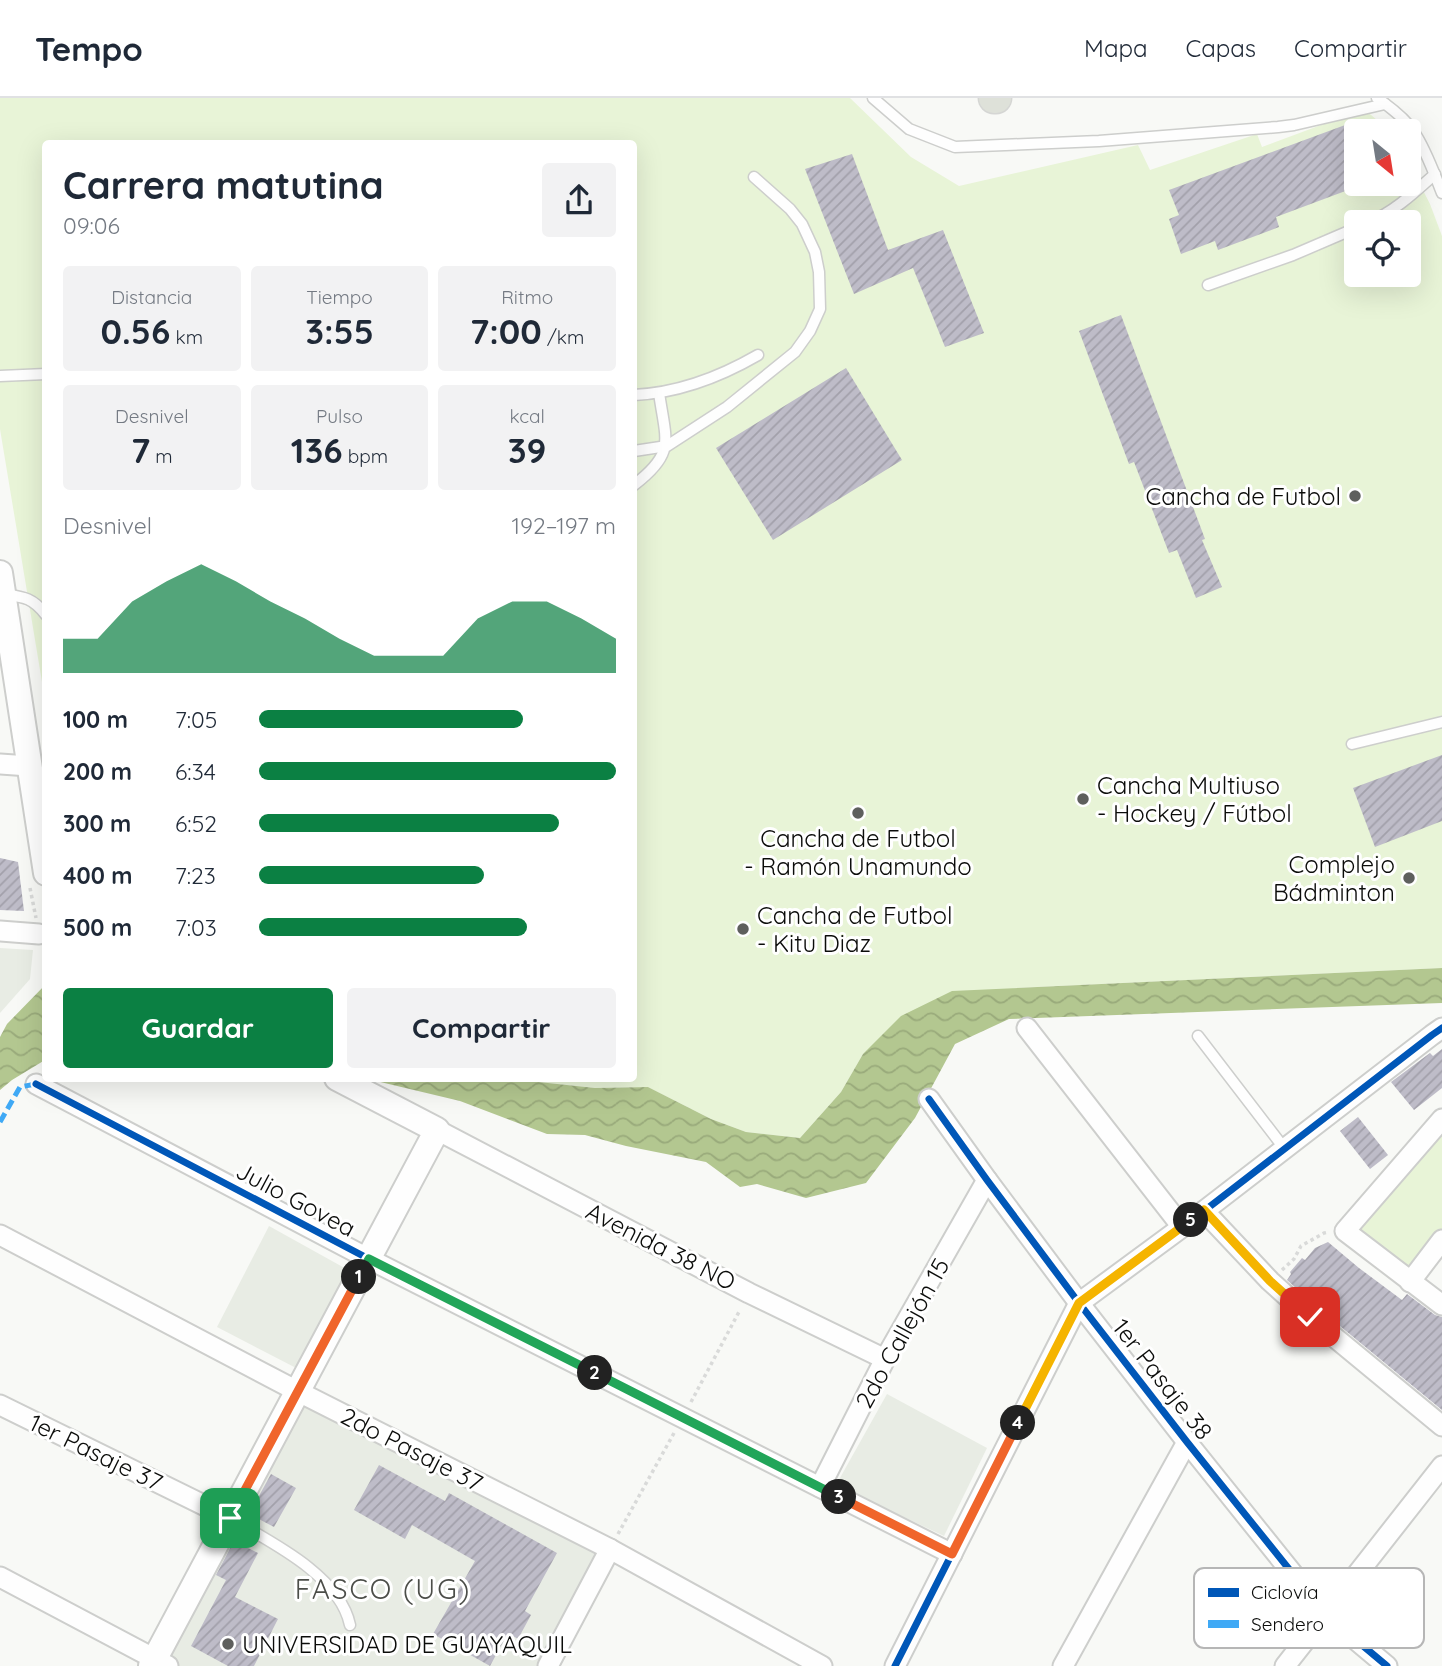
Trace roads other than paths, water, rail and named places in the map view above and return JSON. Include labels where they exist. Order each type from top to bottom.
[{"type":"street","points":[[1,583],[35,765],[42,834]]},
{"type":"street","points":[[0,764],[35,765]]},
{"type":"street","points":[[0,931],[39,934]]},
{"type":"street","points":[[1027,1028],[1182,1227]]},
{"type":"street","points":[[895,1666],[1079,1303],[1442,1028]]},
{"type":"street","points":[[0,1577],[158,1664],[230,1518],[437,1130],[345,1082]]},
{"type":"street","name":"Julio Govea","points":[[36,1084],[369,1259],[952,1554]]},
{"type":"street","name":"1er Pasaje 38","points":[[929,1099],[1079,1303],[1288,1568]]},
{"type":"street","points":[[1442,1119],[1345,1231],[1442,1305]]},
{"type":"street","name":"Avenida 38 NO","points":[[437,1130],[749,1293],[885,1359]]},
{"type":"street","name":"2do Callejón 15","points":[[820,1487],[885,1359],[987,1180]]},
{"type":"street","points":[[1204,1210],[1270,1281],[1442,1426]]},
{"type":"street","name":"2do Pasaje 37","points":[[0,1235],[297,1391],[610,1549],[822,1666]]},
{"type":"street","points":[[1410,1282],[1442,1240]]},
{"type":"street","name":"1er Pasaje 37","points":[[0,1405],[230,1518]]},
{"type":"street","points":[[1063,1666],[1187,1442]]},
{"type":"street","points":[[1361,1568],[1442,1466]]},
{"type":"street","points":[[548,1666],[610,1549]]},
{"type":"street","points":[[1285,1666],[1299,1648]]},
{"type":"street","name":"1er Pasaje 38","points":[[1366,1648],[1387,1666]]},
{"type":"lane","points":[[873,98],[909,129],[955,147],[1099,141],[1278,127],[1381,101],[1414,131],[1442,193]]},
{"type":"lane","points":[[1391,210],[1435,174]]},
{"type":"lane","points":[[637,451],[667,446],[727,407],[795,352],[810,331],[820,309],[819,272],[815,252],[802,224],[790,209],[754,177]]},
{"type":"lane","points":[[1208,285],[1293,255],[1344,233]]},
{"type":"lane","points":[[637,395],[659,393],[713,377],[758,355]]},
{"type":"lane","points":[[0,376],[42,374]]},
{"type":"lane","points":[[637,482],[657,464],[667,446],[659,393]]},
{"type":"lane","points":[[1,583],[33,601],[42,611]]},
{"type":"lane","points":[[1352,744],[1442,722]]},
{"type":"lane","points":[[1198,1036],[1284,1148]]},
{"type":"lane","points":[[230,1518],[321,1578],[339,1598],[350,1625]]},
{"type":"water","points":[[1442,968],[1442,1003],[1009,1019],[955,1044],[915,1118],[866,1183],[806,1198],[757,1184],[740,1187],[706,1162],[585,1135],[547,1134],[460,1101],[380,1082],[538,1082],[595,1088],[648,1087],[711,1119],[746,1132],[800,1138],[841,1092],[863,1054],[901,1016],[952,991]]},
{"type":"water","points":[[42,988],[42,1062],[0,1090],[0,1037],[7,1024]]},
{"type":"place","name":"Cancha de Futbol","points":[[1355,496]]},
{"type":"place","name":"Cancha Multiuso - Hockey / Fútbol","points":[[1083,799]]},
{"type":"place","name":"Cancha de Futbol - Ramón Unamundo","points":[[858,813]]},
{"type":"place","name":"Complejo Bádminton","points":[[1409,878]]},
{"type":"place","name":"Cancha de Futbol - Kitu Diaz","points":[[743,929]]},
{"type":"place","name":"UNIVERSIDAD DE GUAYAQUIL","points":[[228,1644]]},
{"type":"district","name":"FASCO (UG)","points":[[383,1588]]}]
